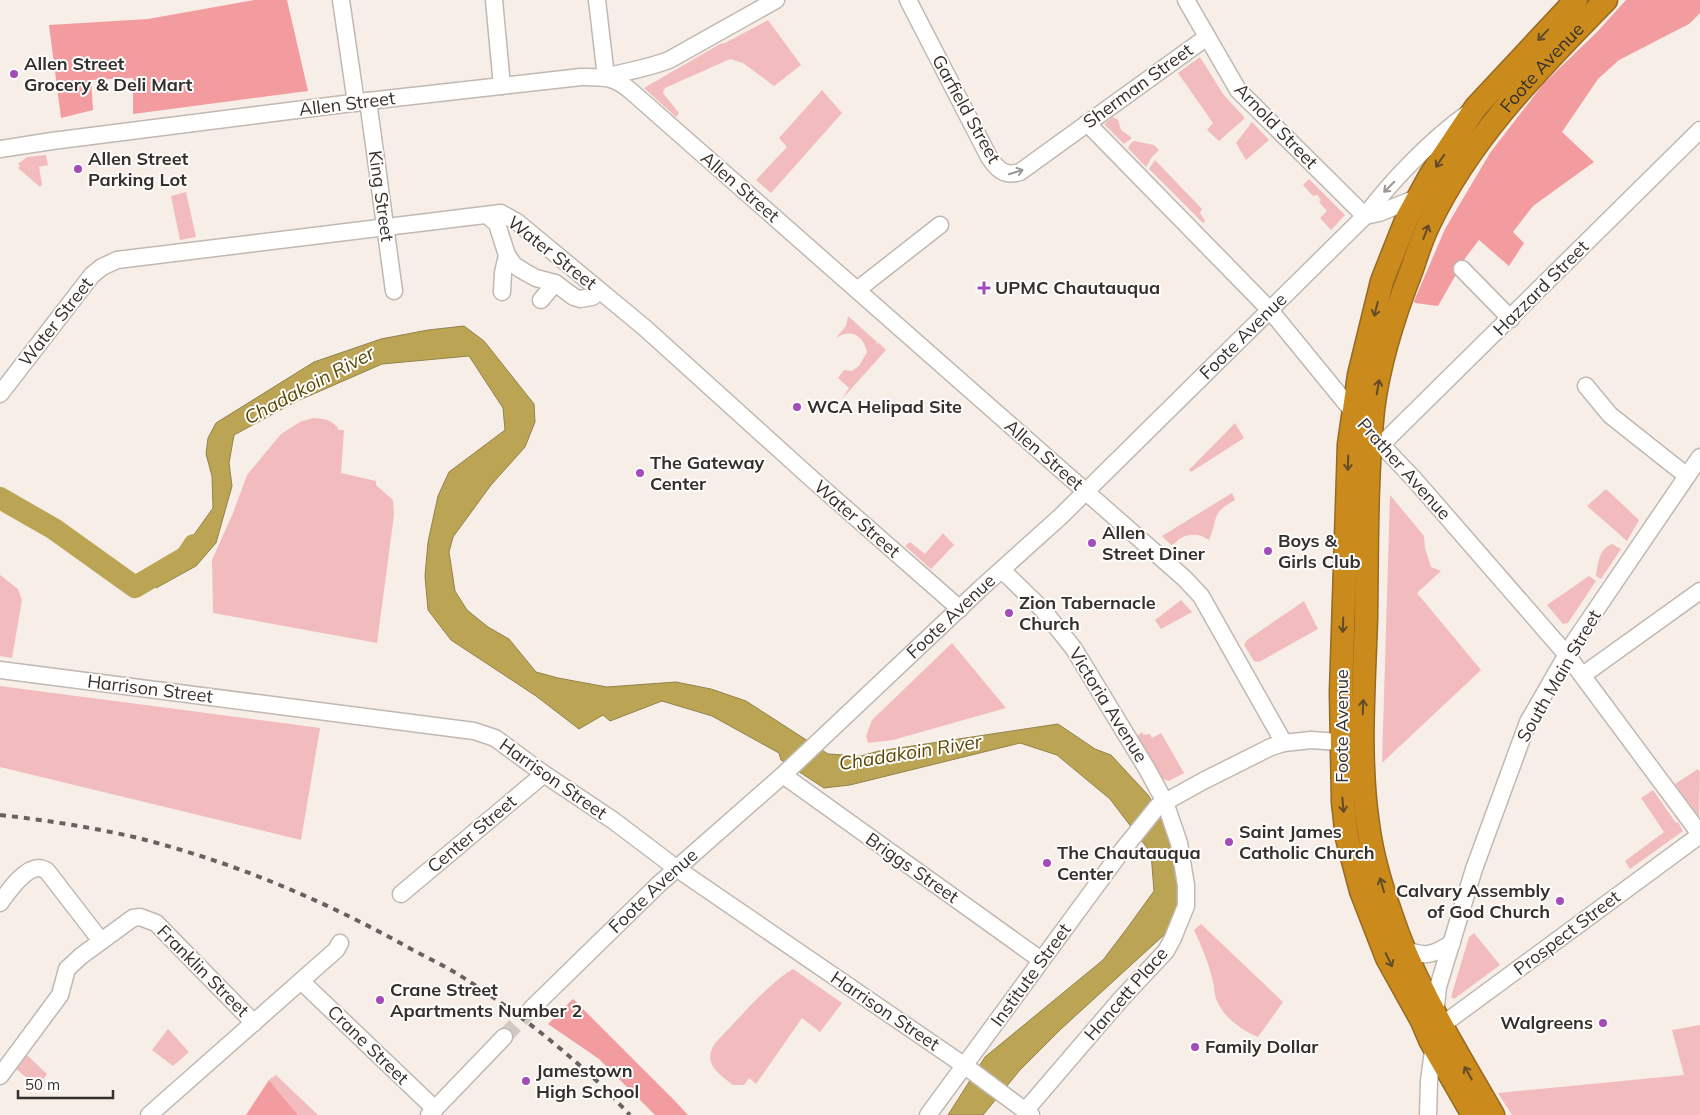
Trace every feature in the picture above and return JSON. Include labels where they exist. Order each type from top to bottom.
[{"type":"highway","name":"Foote Avenue","points":[[1435,1032],[1391,914],[1368,827],[1341,692],[1349,444],[1359,375],[1382,281],[1407,218],[1430,176],[1476,107],[1576,0]]},
{"type":"highway","name":"Foote Avenue","points":[[1435,1032],[1422,1021],[1387,958],[1361,891],[1347,838],[1343,802],[1352,743],[1369,456],[1376,440],[1374,408],[1378,382],[1393,318],[1428,225],[1449,188],[1479,140],[1524,84],[1606,0]]},
{"type":"highway","points":[[1435,1032],[1473,1115]]},
{"type":"highway","points":[[1435,1032],[1493,1115]]},
{"type":"street","name":"King Street","points":[[342,0],[385,226],[394,291]]},
{"type":"street","points":[[494,0],[502,86]]},
{"type":"street","points":[[597,0],[606,77],[638,68],[654,66],[669,60],[776,0]]},
{"type":"street","name":"Garfield Street","points":[[908,0],[989,157],[1000,171],[1008,174],[1020,172],[1068,136]]},
{"type":"street","name":"Arnold Street","points":[[1186,0],[1238,90],[1365,216]]},
{"type":"street","name":"Sherman Street","points":[[1068,136],[1207,37]]},
{"type":"street","name":"Allen Street","points":[[0,149],[362,102],[581,77],[606,77],[628,88],[1184,578],[1201,596],[1284,743]]},
{"type":"street","name":"Foote Avenue","points":[[531,1009],[676,868],[786,772],[1086,491],[1365,216],[1380,196],[1446,129],[1476,107]]},
{"type":"street","name":"Prather Avenue","points":[[1086,123],[1269,309],[1354,415],[1414,479],[1583,674],[1700,834]]},
{"type":"street","name":"Hazzard Street","points":[[1376,440],[1511,319],[1700,130]]},
{"type":"street","points":[[0,163],[18,146]]},
{"type":"street","name":"Foote Avenue","points":[[1365,216],[1379,213],[1420,196],[1449,188]]},
{"type":"street","name":"Water Street","points":[[0,394],[92,275],[102,267],[117,260],[502,213],[645,328],[812,479],[960,609]]},
{"type":"street","points":[[486,215],[498,224],[507,255],[524,272],[536,278],[555,283],[574,297],[580,299],[592,297],[600,291]]},
{"type":"street","points":[[857,290],[940,225]]},
{"type":"street","points":[[502,292],[503,273],[507,255]]},
{"type":"street","points":[[1462,268],[1511,319]]},
{"type":"street","points":[[541,300],[555,283]]},
{"type":"street","points":[[1586,386],[1610,415],[1687,476]]},
{"type":"street","name":"South Main Street","points":[[1428,1115],[1429,1081],[1438,987],[1474,869],[1528,722],[1567,655],[1700,458]]},
{"type":"street","name":"Victoria Avenue","points":[[1002,570],[1043,610],[1074,649],[1148,769],[1161,804]]},
{"type":"street","points":[[1583,674],[1700,591]]},
{"type":"street","name":"Harrison Street","points":[[0,670],[474,731],[495,738],[614,821],[676,868],[968,1068],[1028,1113]]},
{"type":"street","points":[[1161,804],[1271,747],[1284,743],[1311,740],[1352,743]]},
{"type":"street","name":"Briggs Street","points":[[786,772],[1041,960]]},
{"type":"street","name":"Center Street","points":[[401,894],[544,774]]},
{"type":"street","name":"Institute Street","points":[[928,1115],[968,1068],[1041,960],[1133,836],[1161,804]]},
{"type":"street","name":"Hancett Place","points":[[1028,1113],[1116,1005],[1160,957],[1173,938],[1186,906],[1186,885],[1179,843],[1161,804]]},
{"type":"street","name":"Prospect Street","points":[[1435,1032],[1700,834]]},
{"type":"street","points":[[0,903],[17,881],[28,872],[39,868],[47,871],[101,941]]},
{"type":"street","name":"Franklin Street","points":[[0,1076],[60,995],[67,969],[133,918],[149,919],[160,927],[254,1023]]},
{"type":"street","points":[[149,1115],[336,950],[340,943]]},
{"type":"street","points":[[1404,949],[1426,956],[1452,944]]},
{"type":"street","name":"Crane Street","points":[[301,981],[432,1112]]},
{"type":"street","points":[[432,1112],[504,1038]]},
{"type":"shaded area","points":[[254,0],[287,0],[308,91],[133,114],[133,78],[91,80],[93,110],[61,118],[49,25],[148,19]]},
{"type":"shaded area","points":[[1626,0],[1700,0],[1700,13],[1689,24],[1619,60],[1598,79],[1562,132],[1594,162],[1533,206],[1513,232],[1524,243],[1509,266],[1479,240],[1466,257],[1438,306],[1415,303],[1414,301],[1445,229],[1490,153],[1544,83],[1597,32]]},
{"type":"shaded area","points":[[768,20],[801,65],[774,86],[743,63],[730,59],[665,88],[663,93],[679,113],[676,117],[644,88],[720,44]]},
{"type":"shaded area","points":[[1200,57],[1223,94],[1245,118],[1219,141],[1207,130],[1213,123],[1178,73]]},
{"type":"shaded area","points":[[822,90],[842,113],[771,193],[756,180],[787,147],[779,138]]},
{"type":"shaded area","points":[[1113,117],[1118,120],[1121,130],[1131,137],[1124,144],[1105,125]]},
{"type":"shaded area","points":[[1252,122],[1269,140],[1246,160],[1236,143]]},
{"type":"shaded area","points":[[1134,141],[1154,145],[1159,150],[1146,167],[1128,148]]},
{"type":"shaded area","points":[[46,155],[48,165],[39,167],[42,184],[40,187],[18,168],[20,166],[18,164],[27,157]]},
{"type":"shaded area","points":[[1155,160],[1202,209],[1200,213],[1205,221],[1203,223],[1149,169]]},
{"type":"shaded area","points":[[1309,179],[1345,215],[1331,230],[1320,218],[1327,211],[1319,202],[1321,200],[1317,195],[1313,196],[1303,185]]},
{"type":"shaded area","points":[[186,192],[196,237],[180,240],[171,196]]},
{"type":"shaded area","points":[[848,316],[877,342],[876,344],[879,343],[886,350],[842,399],[849,388],[838,378],[844,370],[852,371],[859,366],[867,352],[863,341],[856,335],[847,334],[836,338],[846,326]]},
{"type":"shaded area","points":[[313,418],[328,420],[339,430],[344,430],[341,473],[376,481],[376,485],[393,500],[394,515],[377,643],[213,613],[212,560],[233,513],[247,475],[281,434],[300,422]]},
{"type":"shaded area","points":[[1235,423],[1244,438],[1191,472],[1189,470]]},
{"type":"shaded area","points":[[1606,489],[1639,520],[1627,541],[1587,506]]},
{"type":"shaded area","points":[[1232,493],[1235,500],[1218,513],[1209,540],[1199,535],[1192,535],[1185,536],[1171,545],[1162,536]]},
{"type":"shaded area","points":[[1390,495],[1424,536],[1425,548],[1431,567],[1441,571],[1417,593],[1481,670],[1382,763]]},
{"type":"shaded area","points":[[943,533],[954,545],[931,569],[905,546],[910,542],[925,554]]},
{"type":"shaded area","points":[[1612,544],[1621,549],[1601,579],[1596,576],[1600,557],[1604,549]]},
{"type":"shaded area","points":[[0,575],[18,589],[22,600],[12,658],[0,656]]},
{"type":"shaded area","points":[[1589,576],[1596,581],[1568,623],[1563,624],[1547,605]]},
{"type":"shaded area","points":[[1181,600],[1192,612],[1161,629],[1155,620]]},
{"type":"shaded area","points":[[1304,601],[1318,629],[1259,662],[1254,661],[1244,645],[1247,640]]},
{"type":"shaded area","points":[[952,643],[1006,708],[893,740],[868,743],[866,736],[872,720]]},
{"type":"shaded area","points":[[0,686],[320,728],[301,840],[0,767]]},
{"type":"shaded area","points":[[1142,732],[1144,735],[1150,734],[1152,738],[1161,733],[1184,773],[1169,781],[1163,779],[1137,736]]},
{"type":"shaded area","points":[[1698,769],[1700,772],[1699,818],[1675,784]]},
{"type":"shaded area","points":[[1653,790],[1683,831],[1630,869],[1625,861],[1664,832],[1641,798]]},
{"type":"shaded area","points":[[1201,924],[1283,1002],[1258,1037],[1234,1023],[1220,1007],[1216,999],[1214,984],[1207,962],[1194,930]]},
{"type":"shaded area","points":[[1474,933],[1500,965],[1454,999],[1451,997],[1469,937]]},
{"type":"shaded area","points":[[793,969],[842,1003],[820,1032],[802,1018],[756,1084],[749,1078],[744,1085],[733,1085],[717,1072],[711,1062],[711,1050],[715,1043],[762,994]]},
{"type":"shaded area","points":[[573,999],[688,1115],[655,1115],[599,1059],[548,1024]]},
{"type":"shaded area","points":[[1700,1025],[1700,1115],[1512,1115],[1498,1093],[1684,1075],[1672,1030]]},
{"type":"shaded area","points":[[168,1029],[189,1052],[173,1066],[152,1050]]},
{"type":"shaded area","points":[[27,1055],[47,1074],[38,1087],[16,1069]]},
{"type":"shaded area","points":[[276,1075],[318,1115],[298,1115],[269,1080]]},
{"type":"shaded area","points":[[269,1080],[298,1115],[246,1115]]},
{"type":"water","points":[[464,326],[484,341],[534,404],[535,422],[525,447],[491,485],[453,537],[449,552],[455,591],[467,610],[488,627],[509,639],[536,672],[607,687],[676,682],[711,689],[746,701],[828,754],[861,756],[879,751],[1058,724],[1095,749],[1111,755],[1148,795],[1164,821],[1179,869],[1179,902],[1175,917],[1165,934],[1061,1029],[1020,1070],[983,1115],[948,1115],[985,1057],[1103,960],[1154,891],[1151,853],[1110,799],[1057,755],[1020,743],[850,785],[824,788],[781,760],[779,753],[712,716],[662,701],[610,721],[603,715],[579,729],[536,696],[451,640],[428,610],[425,576],[428,542],[438,496],[449,472],[505,430],[503,408],[469,356],[382,364],[295,402],[234,435],[229,463],[232,486],[216,543],[196,566],[156,588],[213,508],[212,476],[206,454],[208,438],[216,423],[314,362],[381,339],[428,330]]},
{"type":"waterway","name":"Chadakoin River","points":[[0,498],[54,529],[135,587],[186,557],[194,545]]},
{"type":"tunnel","points":[[504,1037],[531,1009]]},
{"type":"railway","points":[[0,815],[101,830],[170,847],[241,870],[345,914],[446,968],[498,1000],[571,1058],[597,1081],[630,1115]]},
{"type":"place","name":"Allen Street Grocery & Deli Mart","points":[[14,74]]},
{"type":"place","name":"Allen Street Parking Lot","points":[[78,169]]},
{"type":"place","name":"UPMC Chautauqua","points":[[984,288]]},
{"type":"place","name":"WCA Helipad Site","points":[[797,407]]},
{"type":"place","name":"The Gateway Center","points":[[640,473]]},
{"type":"place","name":"Allen Street Diner","points":[[1092,543]]},
{"type":"place","name":"Boys & Girls Club","points":[[1268,551]]},
{"type":"place","name":"Zion Tabernacle Church","points":[[1009,613]]},
{"type":"place","name":"Saint James Catholic Church","points":[[1229,842]]},
{"type":"place","name":"The Chautauqua Center","points":[[1047,863]]},
{"type":"place","name":"Calvary Assembly of God Church","points":[[1560,901]]},
{"type":"place","name":"Crane Street Apartments Number 2","points":[[380,1000]]},
{"type":"place","name":"Walgreens","points":[[1603,1023]]},
{"type":"place","name":"Family Dollar","points":[[1195,1047]]},
{"type":"place","name":"Jamestown High School","points":[[526,1081]]}]
